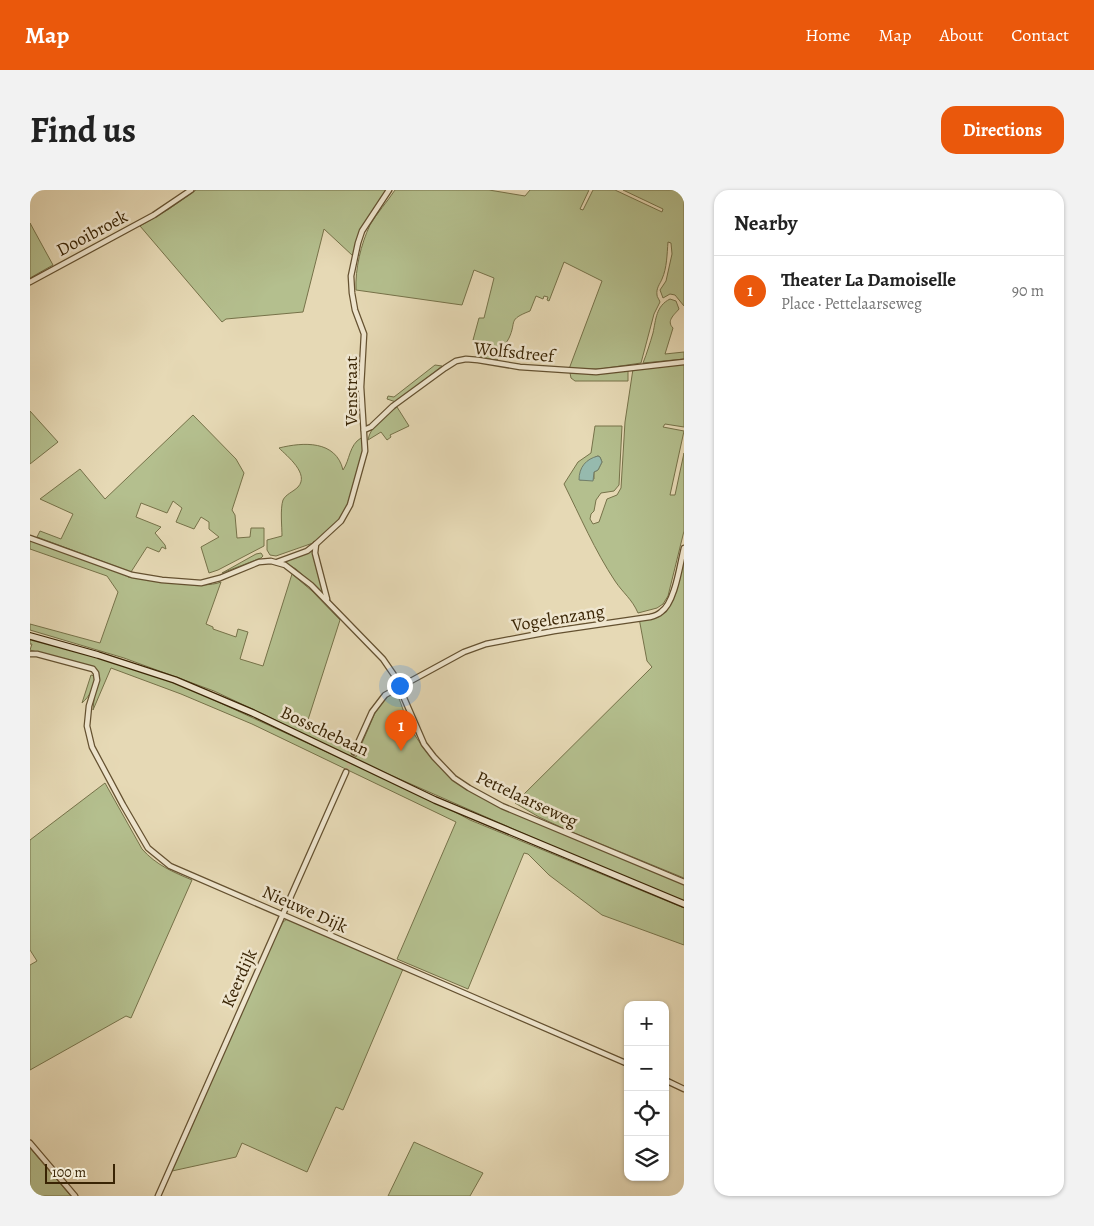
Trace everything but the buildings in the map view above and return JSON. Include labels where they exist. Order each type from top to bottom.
[{"type":"main road","name":"Bosschebaan","points":[[30,636],[98,655],[175,680],[254,713],[435,800],[684,904]]},
{"type":"street","name":"Dooibroek","points":[[30,282],[154,215],[191,190]]},
{"type":"street","name":"Venstraat","points":[[30,538],[132,575],[162,580],[201,582],[220,578],[259,562],[276,562],[307,551],[341,521],[350,505],[365,451],[361,387],[364,334],[355,310],[351,276],[362,231],[389,190]]},
{"type":"street","name":"Wolfsdreef","points":[[364,430],[373,425],[393,406],[456,361],[478,360],[520,367],[596,372],[684,362]]},
{"type":"street","points":[[316,544],[315,553],[327,601]]},
{"type":"street","name":"Vogelenzang","points":[[399,686],[464,652],[486,644],[554,631],[650,617],[661,613],[672,596],[684,548]]},
{"type":"street","name":"Pettelaarseweg","points":[[276,562],[291,568],[312,585],[384,658],[399,686],[424,744],[443,768],[468,788],[502,806],[684,882]]},
{"type":"street","name":"Nieuwe Dijk","points":[[30,654],[37,654],[92,669],[97,676],[87,715],[88,737],[123,805],[148,848],[170,866],[624,1062]]},
{"type":"street","points":[[354,752],[378,703],[385,694],[399,686]]},
{"type":"street","name":"Keerdijk","points":[[158,1196],[346,772]]},
{"type":"street","points":[[669,1082],[684,1088]]},
{"type":"street","points":[[30,1143],[75,1196]]},
{"type":"green space","points":[[196,190],[387,190],[359,232],[353,256],[324,229],[303,312],[226,319],[222,322],[140,226]]},
{"type":"green space","points":[[395,190],[489,190],[525,196],[530,190],[589,190],[580,209],[583,210],[593,190],[615,190],[662,212],[663,209],[623,190],[684,190],[684,306],[675,295],[670,294],[663,298],[660,290],[666,281],[672,254],[671,243],[668,242],[665,270],[657,290],[660,302],[654,314],[641,363],[600,369],[569,369],[602,281],[564,262],[549,301],[547,300],[548,297],[544,296],[543,299],[536,296],[530,311],[515,319],[509,338],[497,360],[480,357],[484,342],[473,340],[479,318],[484,318],[494,278],[474,270],[462,305],[356,290],[361,248],[367,232]]},
{"type":"green space","points":[[30,223],[53,265],[30,278]]},
{"type":"green space","points":[[670,299],[676,301],[679,309],[670,323],[673,328],[665,354],[684,352],[684,359],[643,363],[653,333],[657,313],[662,305]]},
{"type":"green space","points":[[684,363],[684,427],[665,424],[663,427],[684,431],[670,495],[675,495],[684,453],[684,531],[668,596],[663,604],[657,608],[638,613],[601,558],[564,484],[578,462],[591,453],[595,426],[622,426],[619,485],[614,491],[601,493],[596,500],[590,519],[593,524],[599,522],[607,499],[617,495],[621,488],[625,422],[633,369]],"holes":[[[595,457],[600,457],[602,462],[598,470],[594,472],[594,479],[580,480]]]},
{"type":"green space","points":[[435,365],[442,366],[396,402],[387,399],[388,396],[394,397]]},
{"type":"green space","points":[[628,369],[628,381],[575,381],[571,378],[570,373],[604,373]]},
{"type":"green space","points":[[397,407],[409,426],[390,435],[391,437],[387,440],[381,432],[368,440],[375,426]]},
{"type":"green space","points":[[30,411],[58,442],[30,464]]},
{"type":"green space","points":[[193,415],[236,459],[244,473],[232,510],[235,515],[237,538],[250,537],[251,528],[264,528],[264,546],[209,573],[201,547],[219,537],[209,529],[209,522],[201,517],[194,529],[176,522],[182,508],[173,501],[167,513],[141,503],[136,517],[161,527],[155,533],[166,549],[162,547],[159,552],[147,547],[131,572],[37,537],[40,531],[61,539],[73,514],[40,499],[80,469],[105,499]]},
{"type":"green space","points":[[361,438],[364,438],[364,450],[347,510],[340,521],[313,543],[276,556],[270,555],[267,550],[267,540],[282,536],[281,513],[283,500],[301,482],[296,466],[279,448],[308,444],[326,448],[339,460],[343,470],[354,445]]},
{"type":"green space","points":[[30,539],[127,575],[128,577],[202,585],[221,582],[206,624],[213,627],[213,629],[236,637],[238,629],[248,632],[240,659],[263,666],[292,574],[312,591],[340,620],[306,726],[353,749],[351,754],[356,757],[375,713],[392,692],[397,693],[408,723],[421,744],[439,765],[460,783],[495,804],[684,884],[684,902],[363,763],[214,691],[124,658],[30,630],[30,624],[100,643],[118,592],[107,576],[30,549]]},
{"type":"green space","points":[[313,548],[323,593],[296,569],[284,562]]},
{"type":"green space","points":[[261,553],[263,556],[261,558],[222,573],[256,554]]},
{"type":"green space","points":[[684,555],[684,878],[567,830],[515,803],[652,667],[647,661],[639,618],[650,616],[667,608]]},
{"type":"green space","points":[[30,637],[131,667],[190,689],[442,805],[470,820],[684,908],[684,945],[602,915],[549,875],[528,854],[524,853],[468,989],[397,959],[456,822],[252,724],[181,694],[111,668],[93,710],[95,689],[99,675],[94,668],[30,650],[32,644],[30,644]]},
{"type":"green space","points":[[91,675],[95,676],[92,691],[82,703]]},
{"type":"green space","points":[[105,783],[147,855],[159,864],[192,880],[131,1018],[126,1016],[30,1070],[30,965],[37,961],[30,950],[30,840]]},
{"type":"green space","points":[[287,919],[403,969],[343,1110],[336,1107],[307,1172],[242,1143],[236,1157],[172,1171],[273,942],[283,922]]},
{"type":"green space","points":[[414,1142],[483,1173],[470,1196],[388,1196]]},
{"type":"green space","points":[[30,1148],[69,1194],[72,1196],[30,1196]]},
{"type":"water","points":[[598,456],[602,462],[598,470],[594,472],[593,481],[579,480],[580,471],[584,464]]},
{"type":"tunnel","points":[[346,772],[354,752]]},
{"type":"place","name":"Theater La Damoiselle","points":[[401,751]]}]
